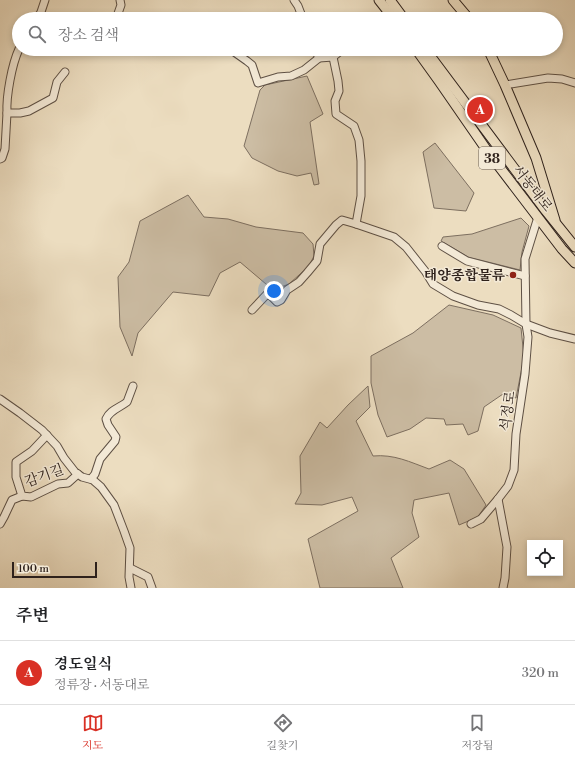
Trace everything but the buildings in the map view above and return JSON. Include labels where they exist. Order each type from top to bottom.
[{"type":"main road","points":[[379,0],[392,9]]},
{"type":"main road","points":[[453,0],[463,12]]},
{"type":"main road","name":"서동대로","points":[[421,56],[488,152],[562,249],[575,263]]},
{"type":"main road","name":"서동대로","points":[[430,56],[575,247]]},
{"type":"main road","name":"서동대로","points":[[491,56],[536,158],[557,225]]},
{"type":"street","points":[[41,12],[45,0]]},
{"type":"street","points":[[119,12],[121,6],[120,0]]},
{"type":"street","points":[[294,0],[301,12]]},
{"type":"street","points":[[0,159],[2,158],[5,149],[9,88],[16,56]]},
{"type":"street","points":[[240,56],[252,65],[258,83],[278,77],[291,76],[304,70],[319,58],[333,56],[339,91],[335,101],[336,114],[354,126],[359,140],[362,161],[361,196],[356,224]]},
{"type":"street","points":[[8,113],[29,111],[53,98],[58,82],[65,72]]},
{"type":"street","points":[[505,86],[548,78],[562,79],[575,83]]},
{"type":"street","name":"석정로","points":[[471,524],[481,519],[498,499],[508,486],[514,470],[516,434],[525,374],[528,336],[526,324],[524,259],[538,218]]},
{"type":"street","points":[[252,310],[268,293],[277,302],[281,300],[287,290],[299,282],[317,260],[320,244],[342,220],[394,236],[406,247],[425,271],[433,284],[453,296],[478,305],[499,309],[526,324],[550,333],[575,339]]},
{"type":"street","points":[[442,246],[467,260],[525,276]]},
{"type":"street","points":[[91,479],[95,474],[100,459],[115,441],[116,437],[106,419],[113,410],[127,402],[134,386]]},
{"type":"street","name":"감기길","points":[[0,399],[47,435],[57,446],[75,472],[82,477],[91,479],[101,487],[114,506],[130,548],[129,577],[131,588]]},
{"type":"street","name":"감기길","points":[[47,435],[32,451],[16,462],[16,477],[22,496],[31,496],[58,484],[68,483],[78,474]]},
{"type":"street","points":[[0,524],[12,500],[22,496]]},
{"type":"street","points":[[498,499],[508,548],[503,588]]},
{"type":"street","points":[[130,568],[148,577],[152,588]]},
{"type":"shaded area","points":[[307,76],[323,114],[310,122],[319,184],[314,185],[311,173],[297,176],[278,171],[252,158],[244,146],[260,90],[265,85]]},
{"type":"shaded area","points":[[435,143],[474,193],[466,211],[434,208],[423,152]]},
{"type":"shaded area","points":[[188,195],[204,217],[228,219],[256,227],[303,233],[313,244],[314,256],[309,266],[289,284],[273,290],[240,262],[220,273],[209,296],[173,292],[138,333],[132,356],[120,327],[118,277],[129,262],[140,221]]},
{"type":"shaded area","points":[[521,218],[529,226],[522,252],[520,270],[468,257],[441,241],[443,237],[472,234]]},
{"type":"shaded area","points":[[449,305],[493,315],[521,328],[524,357],[516,398],[503,394],[484,407],[478,431],[468,435],[463,424],[446,425],[444,419],[426,418],[410,429],[387,437],[378,415],[371,383],[371,356],[413,333]]},
{"type":"shaded area","points":[[368,386],[370,407],[356,421],[373,456],[395,457],[429,469],[450,460],[464,469],[486,505],[478,517],[459,525],[449,493],[414,500],[412,513],[419,537],[391,558],[403,588],[320,588],[308,539],[358,511],[352,497],[322,505],[295,504],[301,493],[300,456],[320,422],[327,428]]},
{"type":"place","name":"경도일식","points":[[480,110]]},
{"type":"place","name":"태양종합물류","points":[[513,275]]}]
